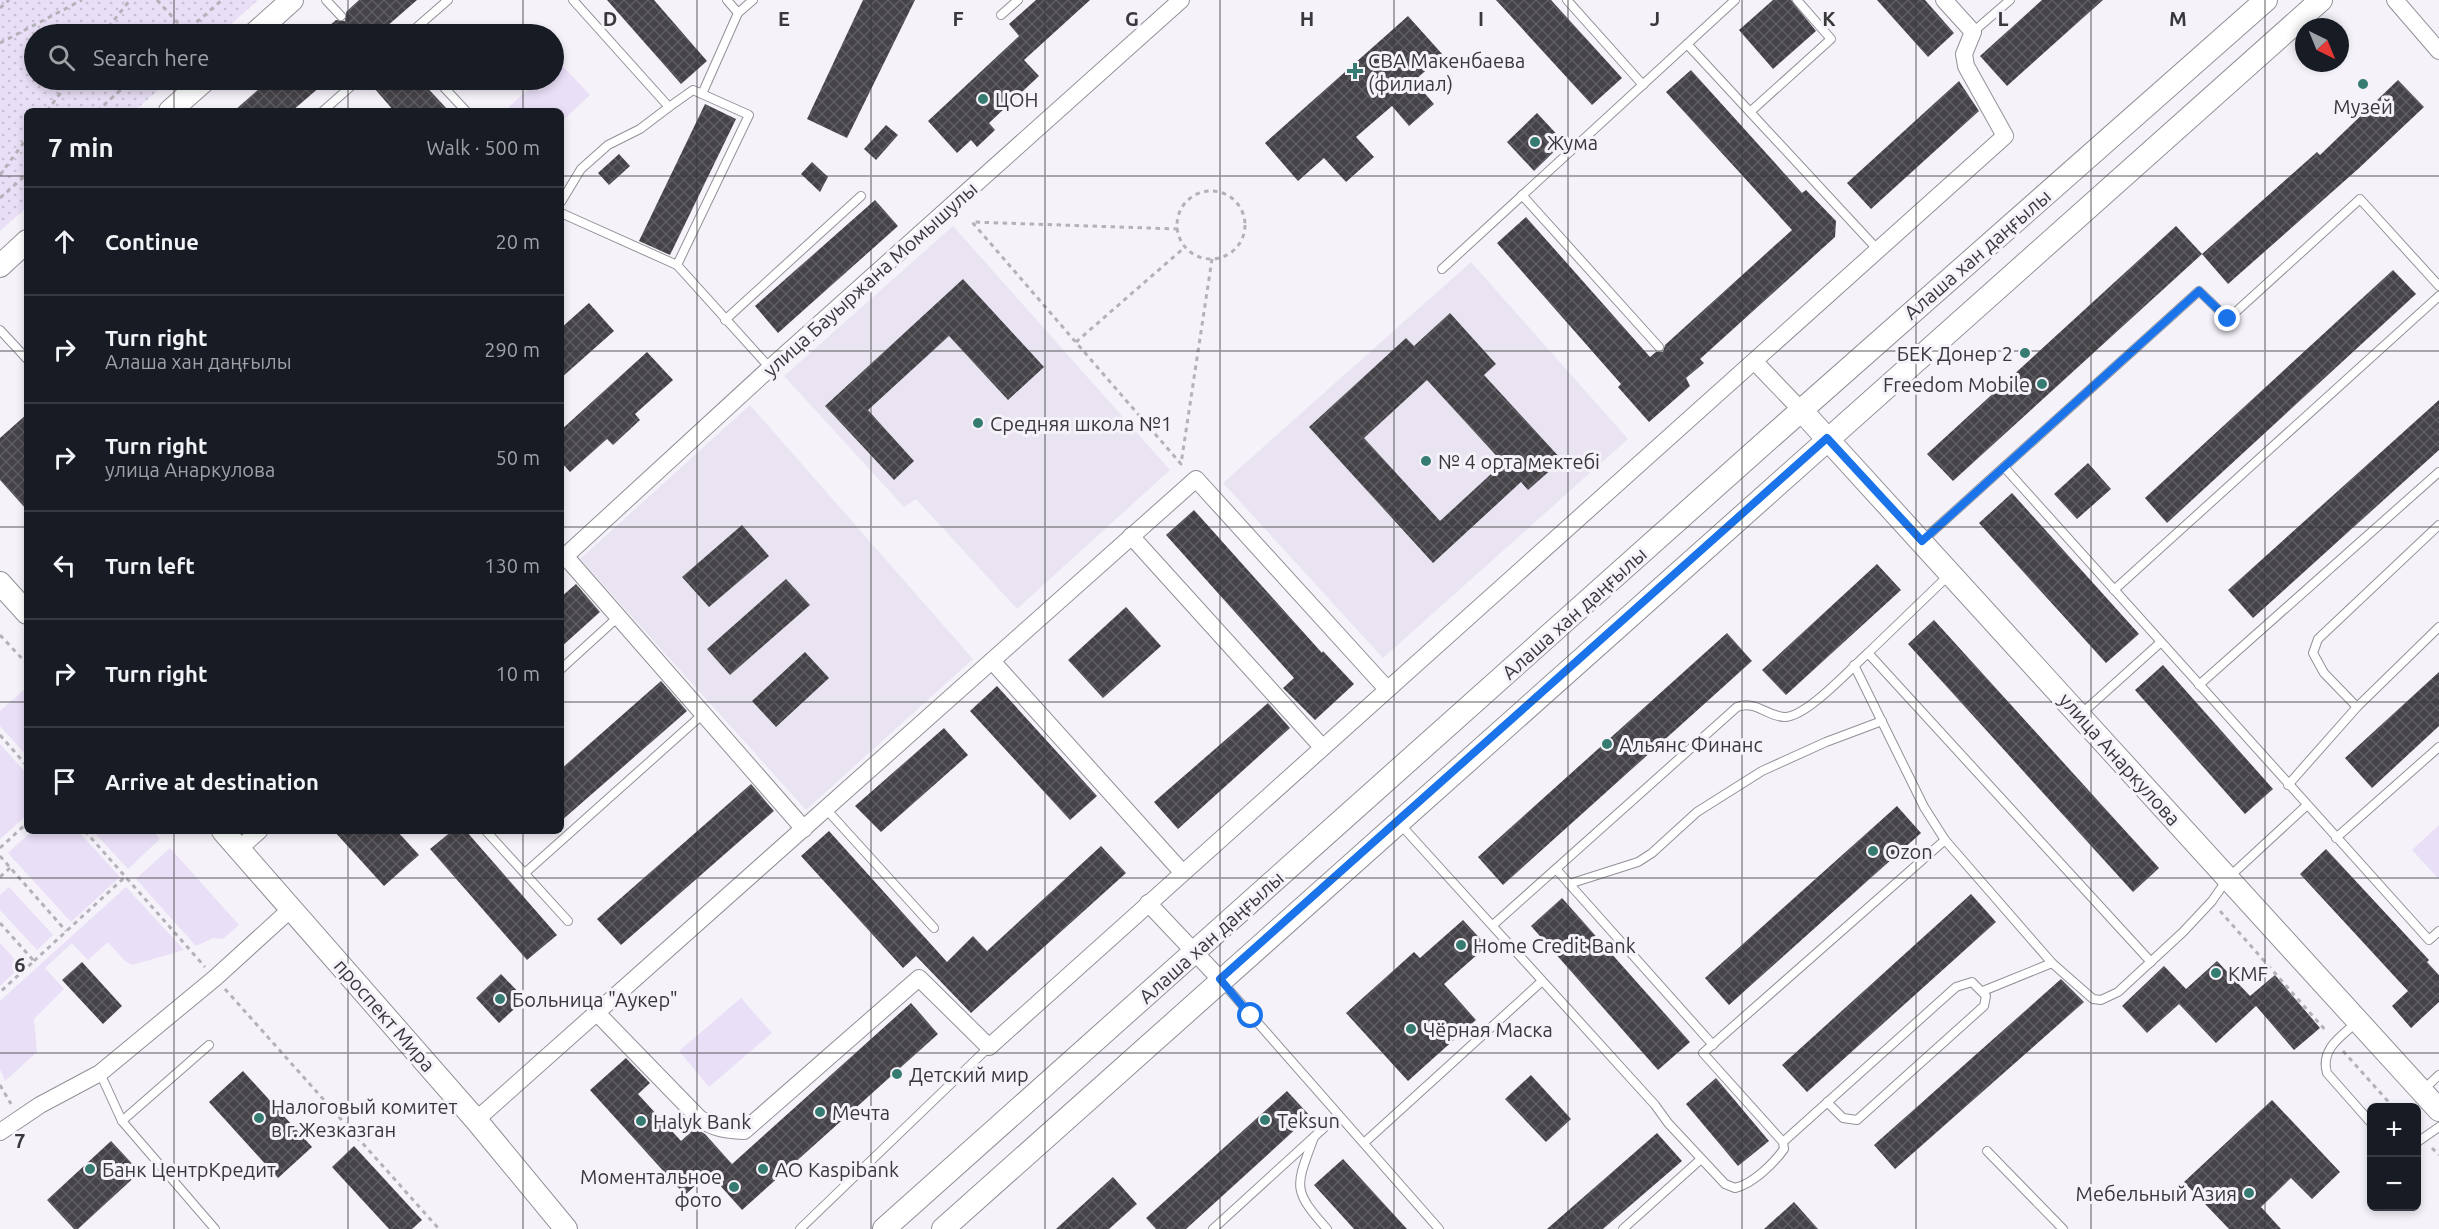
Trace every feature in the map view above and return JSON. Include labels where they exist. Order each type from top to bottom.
[{"type":"main road","points":[[265,24],[292,0]]},
{"type":"main road","name":"Алаша хан даңғылы","points":[[884,1229],[1801,410],[2266,0]]},
{"type":"main road","name":"Алаша хан даңғылы","points":[[943,1229],[1397,821],[2320,0]]},
{"type":"main road","points":[[173,108],[194,90]]},
{"type":"main road","points":[[0,266],[24,244]]},
{"type":"main road","name":"улица Анаркулова","points":[[1801,410],[2439,1110]]},
{"type":"main road","points":[[0,583],[24,610]]},
{"type":"main road","name":"проспект Мира","points":[[226,834],[476,1120],[566,1229]]},
{"type":"street","name":"улица Бауыржана Момышулы","points":[[564,557],[770,368],[1181,0]]},
{"type":"street","points":[[597,1013],[699,1118],[709,1125],[730,1130],[744,1131],[919,978],[989,1047],[2005,136],[1966,66],[1964,54],[1973,32],[1944,0]]},
{"type":"street","points":[[2395,0],[2439,51]]},
{"type":"street","points":[[1755,362],[1801,410]]},
{"type":"street","points":[[476,1120],[1196,479],[1387,689]]},
{"type":"street","points":[[1131,536],[1322,747]]},
{"type":"street","points":[[564,559],[618,617],[804,829]]},
{"type":"street","points":[[992,660],[1182,872]]},
{"type":"street","points":[[239,849],[256,834]]},
{"type":"street","points":[[1148,903],[1220,979]]},
{"type":"street","points":[[0,1132],[100,1073],[215,978],[292,908]]},
{"type":"lane","points":[[326,0],[341,16]]},
{"type":"lane","points":[[420,24],[447,0]]},
{"type":"lane","points":[[573,0],[669,107]]},
{"type":"lane","points":[[727,0],[738,13]]},
{"type":"lane","points":[[702,94],[738,13],[753,0]]},
{"type":"lane","points":[[1001,15],[1018,0]]},
{"type":"lane","points":[[1567,0],[1643,85]]},
{"type":"lane","points":[[1442,269],[1735,0]]},
{"type":"lane","points":[[1750,112],[1831,39],[1797,0]]},
{"type":"lane","points":[[1973,32],[2010,0]]},
{"type":"lane","points":[[1687,44],[1878,250]]},
{"type":"lane","points":[[326,108],[347,90]]},
{"type":"lane","points":[[446,90],[463,108]]},
{"type":"lane","points":[[564,197],[581,169],[608,145],[640,129],[693,90],[748,115],[677,265]]},
{"type":"lane","points":[[1522,195],[1659,347]]},
{"type":"lane","points":[[725,320],[861,196]]},
{"type":"lane","points":[[1922,541],[2199,291],[2228,319],[2360,199],[2439,286]]},
{"type":"lane","points":[[564,214],[677,265],[770,368]]},
{"type":"lane","points":[[2114,591],[2439,296]]},
{"type":"lane","points":[[0,330],[24,356]]},
{"type":"lane","points":[[2004,467],[2306,806],[2429,940],[2439,931]]},
{"type":"lane","points":[[2199,685],[2439,472]]},
{"type":"lane","points":[[2357,707],[2324,673],[2313,653],[2318,639],[2439,525]]},
{"type":"lane","points":[[1493,925],[1737,707],[1746,704],[1754,705],[1771,715],[1787,717],[1802,712],[1868,653],[1951,572]]},
{"type":"lane","points":[[564,666],[618,617]]},
{"type":"lane","points":[[2288,785],[2357,707],[2439,627]]},
{"type":"lane","points":[[2080,715],[2161,642]]},
{"type":"lane","points":[[1868,653],[2151,962]]},
{"type":"lane","points":[[1854,665],[1924,807],[1945,840],[2052,963],[2093,999],[2101,1000],[2118,992],[2212,901],[2228,878],[2306,806]]},
{"type":"lane","points":[[525,873],[703,714]]},
{"type":"lane","points":[[1569,884],[1638,862],[1652,853],[1697,812],[1762,771],[1826,742],[1882,721]]},
{"type":"lane","points":[[2336,838],[2439,747]]},
{"type":"lane","points":[[826,809],[934,928]]},
{"type":"lane","points":[[1397,821],[1655,1105],[1701,1159],[1725,1184],[1735,1188],[1750,1181],[1780,1154],[1784,1149],[1783,1142],[1703,1053],[1945,840]]},
{"type":"lane","points":[[489,834],[568,921]]},
{"type":"lane","points":[[1556,869],[1713,1045]]},
{"type":"lane","points":[[1983,991],[2052,963]]},
{"type":"lane","points":[[1220,979],[1439,1229]]},
{"type":"lane","points":[[1783,1142],[1827,1102],[1956,987],[1972,981],[1983,991],[1986,1001],[1979,1011],[1857,1120],[1843,1119],[1827,1102]]},
{"type":"lane","points":[[1364,1143],[1541,982]]},
{"type":"lane","points":[[2358,1021],[2335,1041],[2324,1063],[2327,1073],[2367,1118]]},
{"type":"lane","points":[[122,1121],[209,1045]]},
{"type":"lane","points":[[800,1229],[989,1047]]},
{"type":"lane","points":[[100,1073],[122,1121],[215,1229]]},
{"type":"lane","points":[[2422,1091],[2439,1076]]},
{"type":"lane","points":[[1213,1229],[1338,1114]]},
{"type":"lane","points":[[2421,1140],[2439,1128]]},
{"type":"lane","points":[[1315,1135],[1299,1179],[1299,1189],[1307,1206],[1327,1229]]},
{"type":"lane","points":[[1987,1151],[2063,1229]]},
{"type":"lane","points":[[1623,1229],[1701,1159]]},
{"type":"path","points":[[0,8],[9,0]]},
{"type":"path","points":[[36,24],[82,0]]},
{"type":"path","points":[[112,24],[130,0]]},
{"type":"path","points":[[157,0],[177,24]]},
{"type":"path","points":[[194,24],[222,0]]},
{"type":"path","points":[[0,43],[24,30]]},
{"type":"path","points":[[49,108],[63,90]]},
{"type":"path","points":[[100,108],[121,90]]},
{"type":"path","points":[[0,175],[24,142]]},
{"type":"path","points":[[0,198],[24,177]]},
{"type":"path","points":[[1212,191],[1223,193],[1234,199],[1245,219],[1241,242],[1233,251],[1212,259],[1193,254],[1185,247],[1178,229],[1182,207],[1190,198],[1212,191]]},
{"type":"path","points":[[1178,229],[972,222],[1181,464],[1212,259]]},
{"type":"path","points":[[1076,342],[1185,247]]},
{"type":"path","points":[[0,635],[24,661]]},
{"type":"path","points":[[0,735],[24,763]]},
{"type":"path","points":[[0,848],[24,826]]},
{"type":"path","points":[[88,834],[439,1229]]},
{"type":"path","points":[[0,856],[66,931]]},
{"type":"path","points":[[0,877],[10,868]]},
{"type":"path","points":[[0,992],[125,877]]},
{"type":"path","points":[[2212,901],[2390,1103]]},
{"type":"path","points":[[0,923],[34,961]]},
{"type":"path","points":[[0,1085],[3,1094],[22,1117]]},
{"type":"shaded area","points":[[0,0],[258,0],[231,24],[24,24],[24,90],[158,90],[137,108],[24,108],[24,210],[0,231]]},
{"type":"shaded area","points":[[564,67],[590,95],[564,119],[564,108],[509,107],[527,90],[564,90]]},
{"type":"shaded area","name":"Средняя школа №1","points":[[953,226],[1170,470],[1017,609],[916,499],[904,507],[784,376]]},
{"type":"shaded area","name":"№ 4 орта мектебі","points":[[1471,262],[1628,439],[1383,658],[1223,483]]},
{"type":"shaded area","points":[[750,405],[973,659],[806,810],[580,559]]},
{"type":"shaded area","points":[[24,690],[24,753],[0,726],[0,711]]},
{"type":"shaded area","points":[[0,744],[24,771],[24,818],[0,839]]},
{"type":"shaded area","points":[[2439,825],[2439,879],[2412,850]]},
{"type":"shaded area","points":[[29,834],[81,834],[120,877],[71,922],[8,853]]},
{"type":"shaded area","points":[[96,834],[156,834],[160,839],[128,869]]},
{"type":"shaded area","points":[[170,848],[239,925],[223,939],[213,938],[196,946],[136,879]]},
{"type":"shaded area","points":[[9,887],[53,935],[37,950],[0,910],[0,895]]},
{"type":"shaded area","points":[[126,887],[184,950],[132,965],[125,961],[108,942],[88,960],[72,943],[45,968],[64,989],[34,1019],[37,1052],[5,1081],[0,1069],[0,1001]]},
{"type":"shaded area","points":[[0,943],[21,966],[0,986]]},
{"type":"shaded area","points":[[741,998],[772,1033],[709,1087],[679,1051]]},
{"type":"building","points":[[359,0],[417,0],[389,24],[331,24],[336,20],[345,21],[346,12]]},
{"type":"building","points":[[607,0],[654,0],[707,61],[681,84]]},
{"type":"building","points":[[863,0],[915,0],[847,138],[807,119]]},
{"type":"building","name":"ЦОН","points":[[1036,0],[1090,0],[1024,60],[1039,76],[989,123],[995,130],[977,147],[971,140],[957,153],[928,121],[1019,36],[1009,24]]},
{"type":"building","points":[[1496,0],[1551,0],[1622,78],[1592,105]]},
{"type":"building","points":[[1773,0],[1791,0],[1816,31],[1773,69],[1739,30]]},
{"type":"building","points":[[1877,0],[1925,0],[1954,33],[1928,57]]},
{"type":"building","points":[[2042,0],[2103,0],[2007,86],[1980,56]]},
{"type":"building","points":[[1408,16],[1443,55],[1414,81],[1434,104],[1409,126],[1392,106],[1356,137],[1374,157],[1346,182],[1324,158],[1298,181],[1265,143]]},
{"type":"building","points":[[1691,70],[1802,193],[1806,190],[1836,221],[1835,237],[1700,359],[1704,363],[1686,378],[1690,386],[1649,422],[1618,387],[1621,384],[1497,243],[1526,217],[1650,357],[1656,352],[1663,352],[1665,345],[1792,230],[1666,92]]},
{"type":"building","points":[[2398,80],[2424,107],[2228,284],[2202,254],[2317,152],[2320,155]]},
{"type":"building","points":[[1959,81],[1979,111],[1871,209],[1847,183]]},
{"type":"building","points":[[258,90],[316,90],[295,108],[237,108]]},
{"type":"building","points":[[376,90],[429,90],[446,108],[391,108]]},
{"type":"building","points":[[705,104],[736,119],[670,255],[639,241]]},
{"type":"building","name":"Жума","points":[[1537,113],[1564,142],[1534,171],[1507,142]]},
{"type":"building","points":[[886,125],[898,135],[876,160],[864,149]]},
{"type":"building","points":[[619,154],[630,166],[609,185],[598,173]]},
{"type":"building","points":[[812,162],[828,177],[820,192],[801,174]]},
{"type":"building","points":[[875,200],[898,226],[778,333],[755,306]]},
{"type":"building","points":[[2176,226],[2202,254],[1953,481],[1927,454]]},
{"type":"building","points":[[2393,270],[2416,294],[2167,523],[2145,498]]},
{"type":"building","points":[[963,279],[1044,367],[1008,400],[949,336],[868,410],[914,461],[894,480],[825,406]]},
{"type":"building","points":[[589,303],[614,331],[564,375],[564,325]]},
{"type":"building","points":[[1450,313],[1496,364],[1484,375],[1562,460],[1528,490],[1521,482],[1433,563],[1309,427],[1406,338],[1414,346]],"holes":[[[1427,380],[1503,463],[1440,521],[1364,438]]]},
{"type":"building","points":[[647,352],[673,380],[635,414],[640,420],[613,445],[607,439],[570,472],[564,465],[564,427]]},
{"type":"building","points":[[2439,400],[2439,450],[2253,618],[2228,590]]},
{"type":"building","points":[[24,417],[24,507],[0,480],[0,438]]},
{"type":"building","points":[[2088,463],[2111,489],[2077,519],[2054,494]]},
{"type":"building","points":[[2012,493],[2139,634],[2106,663],[1979,523]]},
{"type":"building","points":[[1194,510],[1322,653],[1323,651],[1354,684],[1315,720],[1283,688],[1294,678],[1166,535]]},
{"type":"building","points":[[742,525],[769,556],[709,607],[682,577]]},
{"type":"building","points":[[1877,564],[1901,590],[1786,695],[1762,670]]},
{"type":"building","points":[[786,579],[810,605],[730,675],[707,649]]},
{"type":"building","points":[[576,584],[600,612],[564,644],[564,594]]},
{"type":"building","points":[[1126,607],[1161,646],[1103,698],[1068,660]]},
{"type":"building","points":[[1934,620],[2159,868],[2133,892],[1908,644]]},
{"type":"building","points":[[1727,633],[1752,661],[1503,885],[1478,857]]},
{"type":"building","points":[[805,652],[829,678],[776,727],[752,701]]},
{"type":"building","points":[[2163,665],[2273,789],[2245,814],[2135,690]]},
{"type":"building","points":[[2439,672],[2439,726],[2372,788],[2345,758]]},
{"type":"building","points":[[661,681],[687,711],[564,818],[564,766]]},
{"type":"building","points":[[997,686],[1097,796],[1070,820],[970,711]]},
{"type":"building","points":[[1268,703],[1290,728],[1178,829],[1154,802]]},
{"type":"building","points":[[944,728],[968,755],[881,832],[855,806]]},
{"type":"building","points":[[751,784],[774,811],[621,945],[597,919]]},
{"type":"building","points":[[1897,806],[1921,833],[1729,1005],[1705,978]]},
{"type":"building","points":[[829,831],[947,962],[973,936],[987,951],[1101,846],[1126,873],[971,1013],[916,956],[903,968],[801,856]]},
{"type":"building","points":[[337,834],[400,834],[419,855],[384,886]]},
{"type":"building","points":[[448,834],[469,834],[557,935],[527,960],[430,849]]},
{"type":"building","points":[[2326,849],[2429,960],[2427,962],[2439,975],[2439,1002],[2411,1028],[2392,1006],[2408,991],[2300,874]]},
{"type":"building","points":[[1971,894],[1996,922],[1807,1092],[1782,1065]]},
{"type":"building","points":[[1562,898],[1690,1042],[1658,1070],[1531,926]]},
{"type":"building","points":[[1463,920],[1487,946],[1444,984],[1476,1020],[1408,1081],[1346,1013],[1414,952],[1420,958]]},
{"type":"building","points":[[2217,961],[2250,996],[2275,975],[2320,1028],[2294,1050],[2256,1006],[2216,1043],[2179,1004],[2147,1033],[2122,1006],[2164,966],[2186,989]]},
{"type":"building","points":[[82,962],[122,1006],[103,1024],[62,980]]},
{"type":"building","name":"Больница \"Аукер\"","points":[[501,974],[525,999],[499,1023],[476,998]]},
{"type":"building","points":[[2061,979],[2084,1002],[1895,1169],[1874,1145]]},
{"type":"building","points":[[911,1003],[938,1034],[742,1210],[709,1173],[685,1195],[590,1090],[626,1058],[650,1083],[638,1094],[681,1141],[695,1128],[705,1134],[732,1164]]},
{"type":"building","points":[[243,1071],[312,1147],[278,1178],[209,1102]]},
{"type":"building","points":[[1531,1075],[1571,1119],[1546,1142],[1505,1099]]},
{"type":"building","points":[[1716,1078],[1769,1141],[1738,1166],[1686,1104]]},
{"type":"building","points":[[1287,1091],[1310,1116],[1186,1229],[1156,1229],[1146,1218]]},
{"type":"building","points":[[2272,1100],[2340,1172],[2312,1199],[2291,1178],[2261,1207],[2281,1229],[2229,1229],[2184,1182]]},
{"type":"building","points":[[1657,1133],[1682,1161],[1603,1229],[1547,1229]]},
{"type":"building","points":[[111,1141],[140,1172],[78,1229],[74,1229],[47,1200]]},
{"type":"building","points":[[354,1146],[422,1220],[412,1229],[389,1229],[332,1167]]},
{"type":"building","points":[[1343,1159],[1407,1229],[1354,1229],[1314,1185]]},
{"type":"building","points":[[1113,1177],[1137,1204],[1109,1229],[1056,1229]]},
{"type":"building","points":[[1794,1202],[1818,1229],[1764,1229]]},
{"type":"place","name":"СВА Макенбаева (филиал)","points":[[1355,71]]},
{"type":"place","name":"Музей","points":[[2363,84]]},
{"type":"place","name":"ЦОН","points":[[983,99]]},
{"type":"place","name":"Жума","points":[[1535,142]]},
{"type":"place","name":"БЕК Донер 2","points":[[2025,353]]},
{"type":"place","name":"Freedom Mobile","points":[[2042,384]]},
{"type":"place","name":"Средняя школа №1","points":[[978,423]]},
{"type":"place","name":"№ 4 орта мектебі","points":[[1426,461]]},
{"type":"place","name":"Альянс Финанс","points":[[1607,744]]},
{"type":"place","name":"Ozon","points":[[1873,851]]},
{"type":"place","name":"Home Credit Bank","points":[[1461,945]]},
{"type":"place","name":"KMF","points":[[2216,973]]},
{"type":"place","name":"Больница \"Аукер\"","points":[[500,999]]},
{"type":"place","name":"Чёрная Маска","points":[[1411,1029]]},
{"type":"place","name":"Детский мир","points":[[897,1074]]},
{"type":"place","name":"Мечта","points":[[820,1112]]},
{"type":"place","name":"Налоговый комитет в г.Жезказган","points":[[259,1118]]},
{"type":"place","name":"Teksun","points":[[1265,1120]]},
{"type":"place","name":"Halyk Bank","points":[[641,1121]]},
{"type":"place","name":"Банк ЦентрКредит","points":[[90,1169]]},
{"type":"place","name":"AO Kaspibank","points":[[763,1169]]},
{"type":"place","name":"Моментальное фото","points":[[734,1187]]},
{"type":"place","name":"Мебельный Азия","points":[[2249,1193]]},
{"type":"route","points":[[1251,1016],[1220,979],[1827,438],[1922,541],[2199,291],[2228,319]]}]
